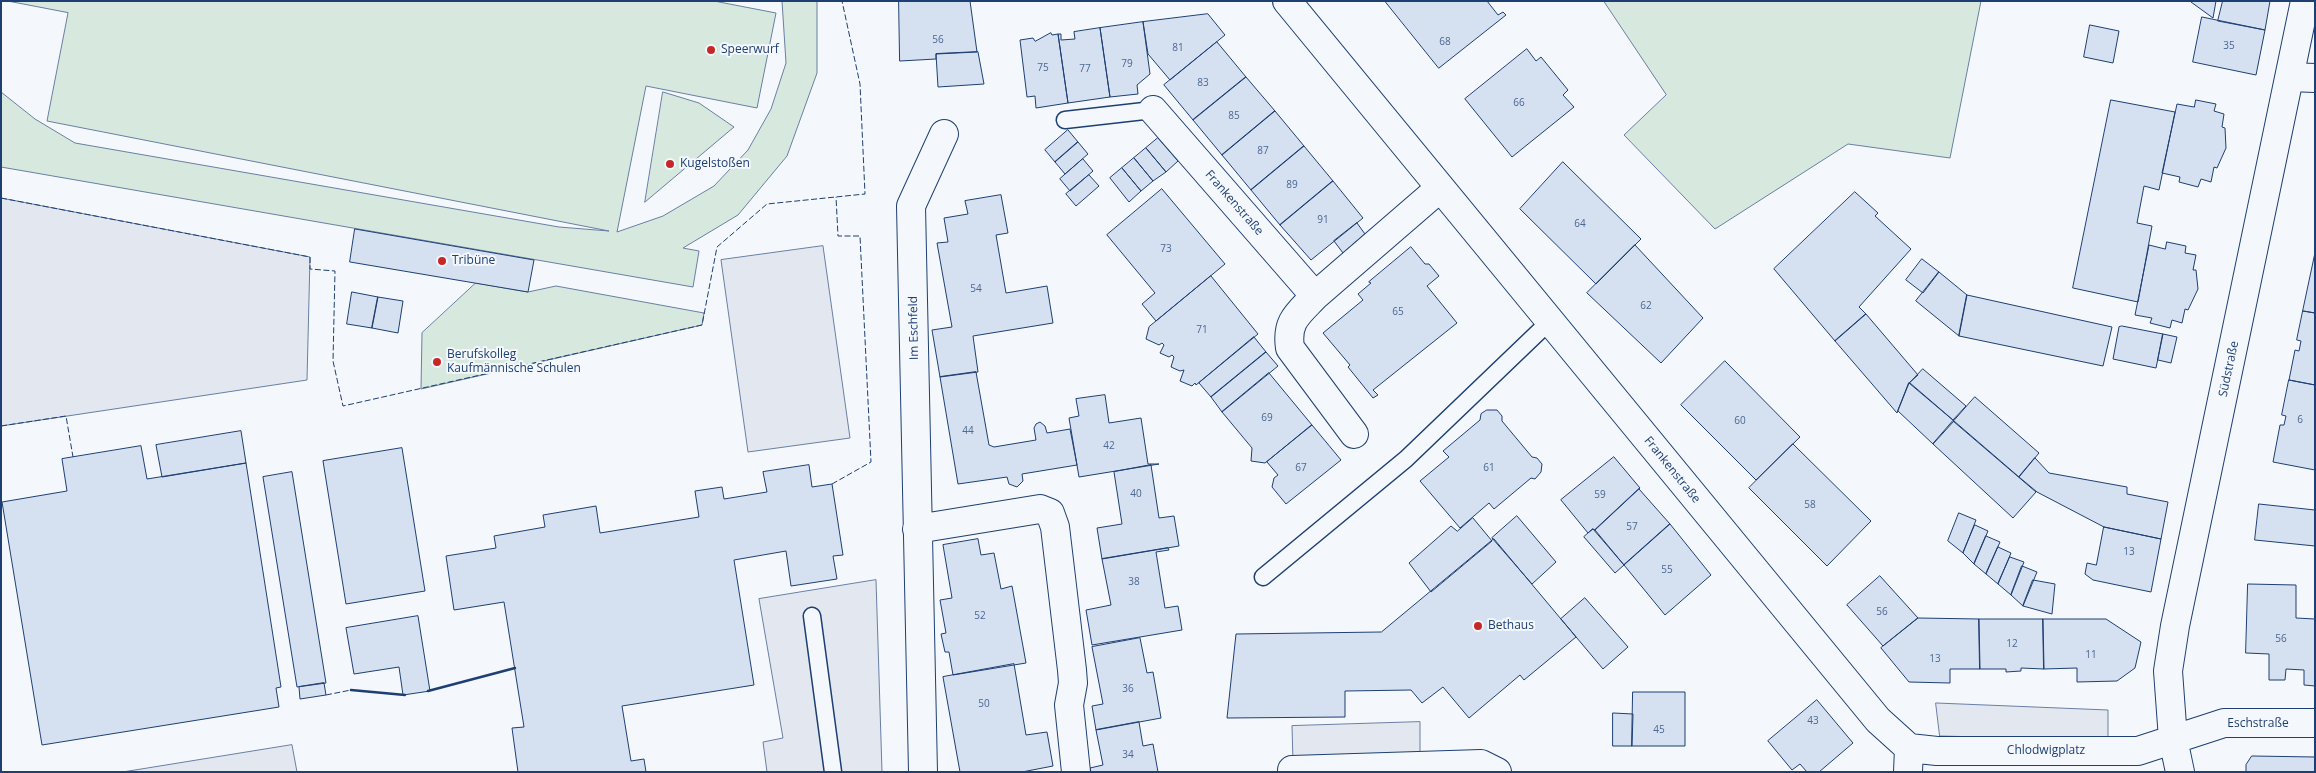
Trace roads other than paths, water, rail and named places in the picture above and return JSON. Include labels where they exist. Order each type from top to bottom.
[{"type":"street","name":"Frankenstraße","points":[[1287,1],[1909,760]]},
{"type":"street","name":"Südstraße","points":[[2173,739],[2168,671],[2175,626],[2302,77],[2305,1]]},
{"type":"street","name":"Frankenstraße","points":[[1153,110],[1315,296]]},
{"type":"street","name":"Im Eschfeld","points":[[923,772],[911,206],[944,134]]},
{"type":"street","points":[[1354,434],[1290,348],[1288,335],[1291,322],[1315,296],[1440,188]]},
{"type":"street","points":[[917,529],[1040,509],[1050,513],[1055,526],[1072,670],[1073,683],[1069,705],[1076,772]]},
{"type":"street","name":"Eschstraße","points":[[2173,739],[2224,723],[2315,724]]},
{"type":"street","points":[[2173,739],[2180,772]]},
{"type":"street","name":"Chlodwigplatz","points":[[1909,760],[1937,751],[2138,751],[2173,739]]},
{"type":"street","points":[[1292,770],[1481,764],[1497,772]]},
{"type":"lane","points":[[1065,120],[1153,110]]},
{"type":"lane","points":[[1263,577],[1406,459],[1550,321]]},
{"type":"lane","points":[[812,616],[833,772]]},
{"type":"place","name":"Speerwurf","points":[[711,50]]},
{"type":"place","name":"Kugelstoßen","points":[[670,164]]},
{"type":"place","name":"Tribüne","points":[[442,261]]},
{"type":"place","name":"Berufskolleg Kaufmännische Schulen","points":[[437,362]]},
{"type":"place","name":"Bethaus","points":[[1478,626]]}]
